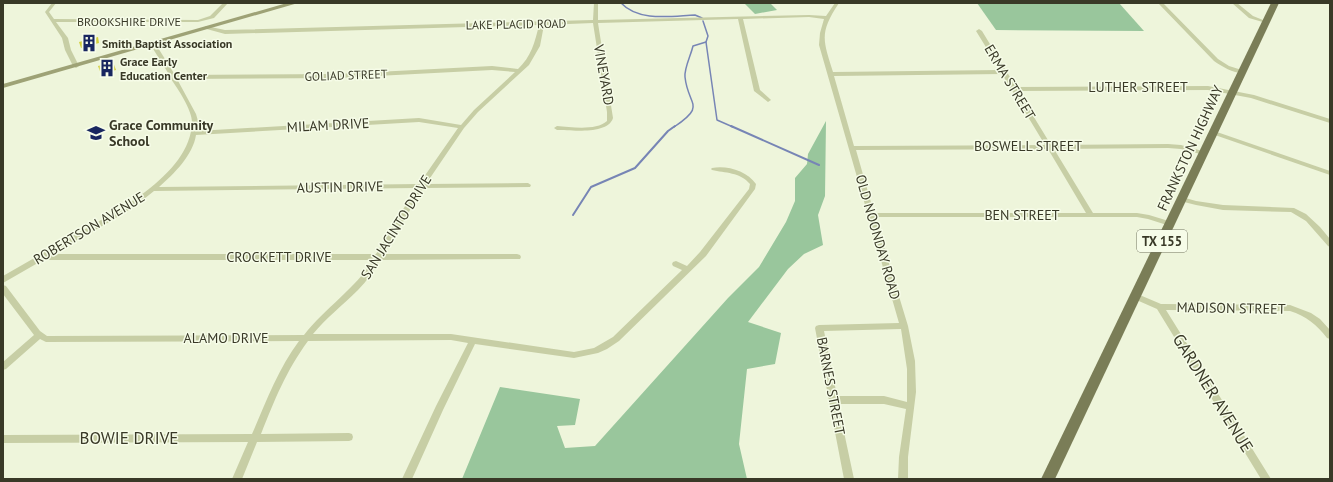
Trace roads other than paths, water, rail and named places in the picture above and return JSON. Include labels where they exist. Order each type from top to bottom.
[{"type":"main road","points":[[3,86],[295,3]]},
{"type":"main road","name":"FRANKSTON HIGHWAY","points":[[1048,479],[1275,3]]},
{"type":"street","points":[[54,3],[47,12],[65,38],[68,50],[76,66]]},
{"type":"street","name":"BROOKSHIRE DRIVE","points":[[53,20],[205,20],[217,13],[226,3]]},
{"type":"street","points":[[595,23],[596,3]]},
{"type":"street","name":"OLD NOONDAY ROAD","points":[[837,3],[826,18],[821,37],[904,326],[911,361],[912,382],[904,447],[903,479]]},
{"type":"street","points":[[1160,3],[1216,60],[1227,67],[1243,72]]},
{"type":"street","points":[[1234,3],[1250,17],[1266,22]]},
{"type":"street","name":"LAKE PLACID ROAD","points":[[206,28],[225,32],[809,16],[826,18]]},
{"type":"street","points":[[740,19],[757,91],[768,100]]},
{"type":"street","name":"VINEYARD","points":[[557,128],[598,128],[610,121],[610,112],[595,23]]},
{"type":"street","name":"SAN JACINTO DRIVE","points":[[237,479],[282,374],[293,355],[306,337],[323,318],[361,282],[380,257],[422,186],[462,127],[476,111],[529,60],[535,50],[542,24]]},
{"type":"street","name":"ERMA STREET","points":[[979,32],[1091,215]]},
{"type":"street","name":"ROBERTSON AVENUE","points":[[3,280],[123,211],[152,189],[180,161],[189,146],[195,122],[192,110],[154,44]]},
{"type":"street","name":"GOLIAD STREET","points":[[172,77],[338,76],[492,68],[520,70]]},
{"type":"street","points":[[831,74],[1004,72]]},
{"type":"street","name":"LUTHER STREET","points":[[1014,89],[1191,87],[1234,91],[1330,121]]},
{"type":"street","name":"MILAM DRIVE","points":[[193,133],[419,120],[462,127]]},
{"type":"street","points":[[1214,133],[1330,173]]},
{"type":"street","name":"BOSWELL STREET","points":[[852,148],[1176,146],[1204,153]]},
{"type":"street","name":"ALAMO DRIVE","points":[[39,336],[51,339],[451,337],[563,354],[579,354],[595,351],[604,348],[616,339],[707,249],[753,187],[751,181],[745,176],[734,172],[714,169]]},
{"type":"street","name":"AUSTIN DRIVE","points":[[152,189],[528,185]]},
{"type":"street","points":[[1182,199],[1200,205],[1217,208],[1292,210],[1300,213],[1313,224],[1330,244]]},
{"type":"street","name":"BEN STREET","points":[[872,215],[1143,216],[1170,224]]},
{"type":"street","name":"CROCKETT DRIVE","points":[[42,257],[517,257]]},
{"type":"street","points":[[676,264],[687,269]]},
{"type":"street","points":[[3,288],[39,336],[3,367]]},
{"type":"street","points":[[1135,296],[1160,307]]},
{"type":"street","name":"MADISON STREET","points":[[1160,307],[1290,308],[1302,311],[1319,323],[1330,336]]},
{"type":"street","name":"GARDNER AVENUE","points":[[1160,307],[1266,479]]},
{"type":"street","name":"BARNES STREET","points":[[849,479],[819,328],[904,326]]},
{"type":"street","points":[[407,479],[452,381],[473,340]]},
{"type":"street","points":[[834,400],[884,400],[910,406]]},
{"type":"street","name":"BOWIE DRIVE","points":[[3,439],[349,437]]},
{"type":"waterway","points":[[621,3],[628,9],[646,15],[666,17],[695,15],[702,18]]},
{"type":"waterway","points":[[703,21],[708,36],[706,42]]},
{"type":"waterway","points":[[674,127],[684,120],[693,109],[685,77],[686,70],[693,46],[706,42]]},
{"type":"waterway","points":[[706,42],[717,120],[733,127]]},
{"type":"waterway","points":[[573,215],[591,187],[635,168],[668,131],[675,126]]},
{"type":"waterway","points":[[731,126],[819,165]]},
{"type":"place","name":"Smith Baptist Association","points":[[89,43]]},
{"type":"place","name":"Grace Early Education Center","points":[[107,68]]},
{"type":"place","name":"Grace Community School","points":[[96,133]]}]
